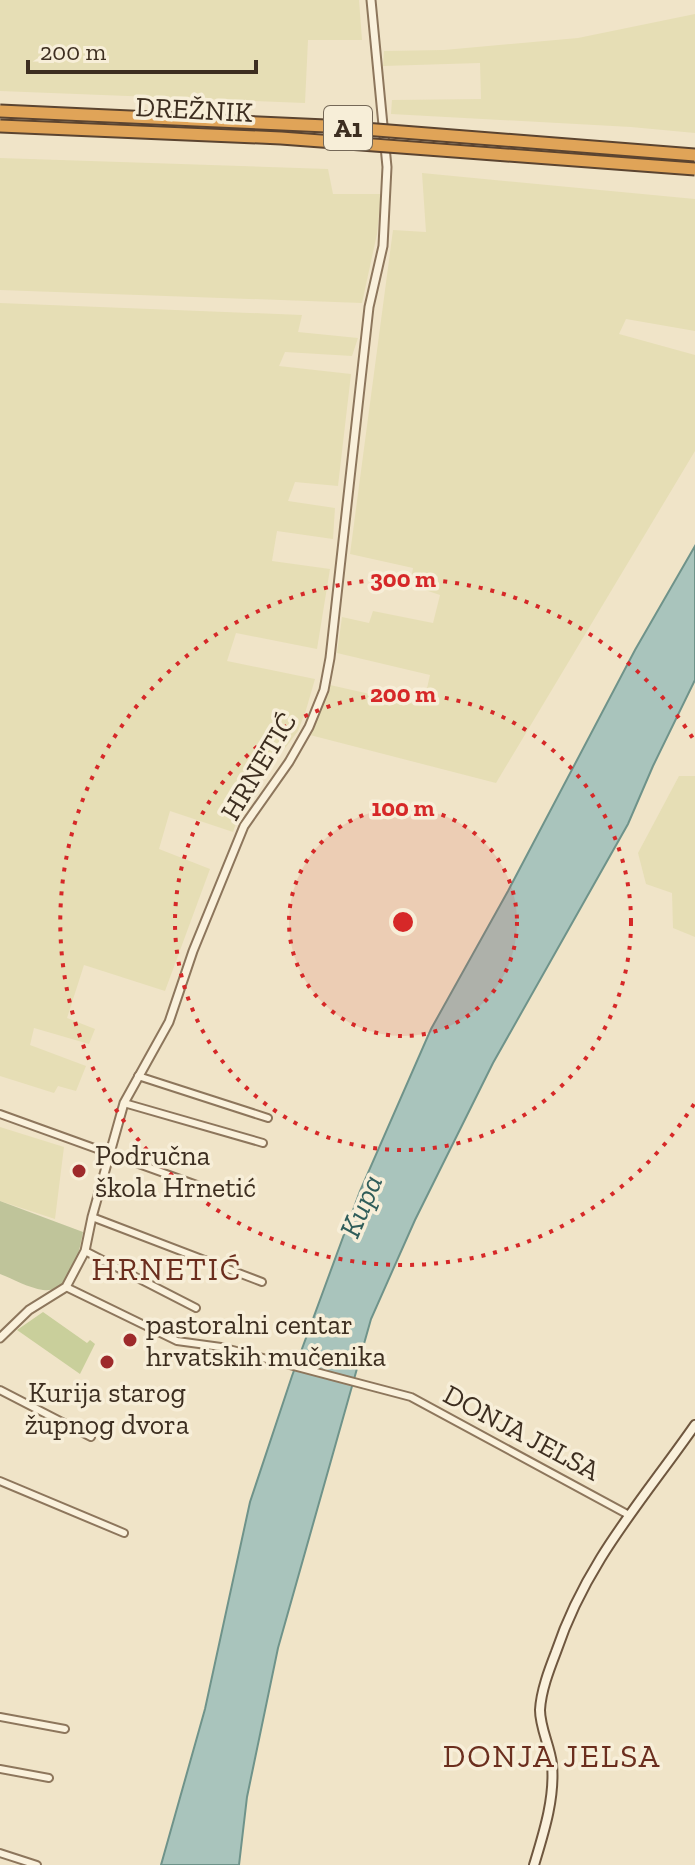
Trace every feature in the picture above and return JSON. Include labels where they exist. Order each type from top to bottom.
[{"type":"highway","name":"DREŽNIK","points":[[0,111],[352,128],[695,155]]},
{"type":"highway","name":"DREŽNIK","points":[[0,126],[281,138],[695,169]]},
{"type":"main road","points":[[534,1865],[551,1801],[552,1763],[540,1711],[563,1629],[584,1584],[627,1514],[659,1477],[695,1425]]},
{"type":"street","name":"HRNETIĆ","points":[[66,1287],[85,1251],[124,1103],[169,1022],[193,951],[244,826],[297,749],[324,690],[369,307],[383,246],[387,167],[371,0]]},
{"type":"street","points":[[138,1075],[268,1118]]},
{"type":"street","points":[[124,1103],[263,1143]]},
{"type":"street","points":[[0,1114],[219,1193]]},
{"type":"street","points":[[92,1217],[262,1282]]},
{"type":"street","points":[[85,1251],[196,1308]]},
{"type":"street","points":[[0,1338],[29,1310],[66,1287]]},
{"type":"street","name":"DONJA JELSA","points":[[66,1287],[177,1341],[251,1355],[411,1397],[627,1514]]},
{"type":"street","points":[[0,1390],[91,1437]]},
{"type":"street","points":[[0,1481],[124,1533]]},
{"type":"street","points":[[0,1717],[65,1729]]},
{"type":"street","points":[[0,1769],[49,1778]]},
{"type":"street","points":[[0,1853],[37,1865]]},
{"type":"shaded area","points":[[0,0],[359,0],[362,40],[308,40],[305,103],[0,91]]},
{"type":"shaded area","points":[[695,14],[695,133],[391,114],[392,100],[481,99],[480,63],[383,66],[384,51],[444,50],[578,38]]},
{"type":"shaded area","points":[[0,158],[328,169],[333,194],[381,194],[377,234],[362,303],[0,290]]},
{"type":"shaded area","points":[[422,173],[695,199],[695,331],[626,319],[619,334],[695,355],[695,451],[496,783],[310,735],[330,685],[423,706],[430,675],[337,653],[342,617],[369,623],[373,611],[433,623],[440,595],[410,585],[413,568],[350,554],[393,230],[426,232]]},
{"type":"shaded area","points":[[0,303],[302,315],[298,332],[358,338],[352,356],[285,352],[279,366],[351,374],[338,486],[295,482],[288,501],[335,508],[333,539],[277,531],[272,561],[330,569],[317,649],[236,633],[227,661],[315,679],[298,731],[243,804],[233,832],[170,811],[159,849],[210,869],[165,991],[84,965],[67,1018],[95,1029],[89,1044],[34,1028],[30,1045],[86,1066],[76,1091],[58,1086],[54,1093],[0,1076]]},
{"type":"shaded area","points":[[679,776],[695,776],[695,937],[673,928],[672,893],[646,884],[638,853]]},
{"type":"shaded area","points":[[0,1127],[64,1147],[55,1219],[0,1201]]},
{"type":"green space","points":[[0,1201],[83,1232],[72,1270],[61,1285],[43,1290],[0,1274]]},
{"type":"green space","points":[[43,1312],[87,1343],[90,1340],[95,1344],[80,1374],[17,1330]]},
{"type":"water","name":"Kupa","points":[[695,546],[695,680],[628,824],[493,1063],[415,1220],[371,1319],[278,1648],[247,1797],[239,1865],[161,1865],[205,1709],[250,1502],[292,1376],[360,1191],[431,1029],[635,650]]},
{"type":"place","name":"Područna škola Hrnetić","points":[[79,1171]]},
{"type":"place","name":"pastoralni centar hrvatskih mučenika","points":[[130,1340]]},
{"type":"place","name":"Kurija starog župnog dvora","points":[[107,1362]]},
{"type":"district","name":"HRNETIĆ","points":[[167,1269]]},
{"type":"district","name":"DONJA JELSA","points":[[552,1756]]}]
